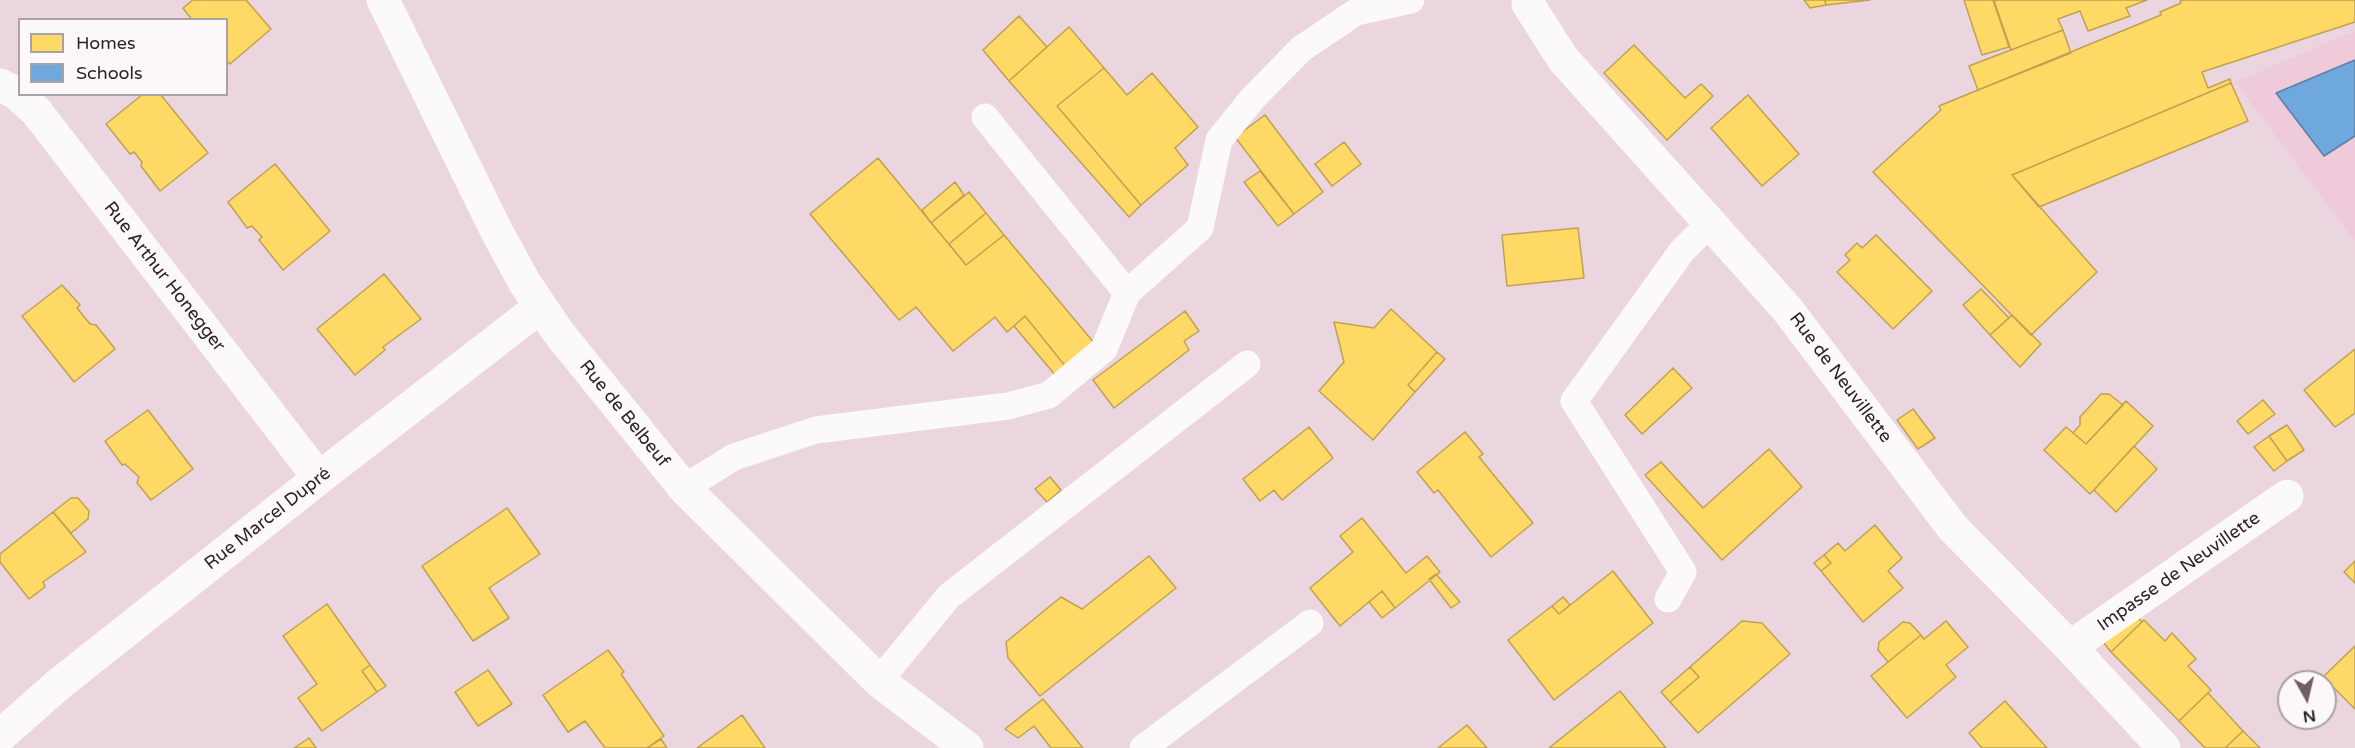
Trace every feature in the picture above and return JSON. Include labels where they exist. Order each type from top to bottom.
[{"type":"street","name":"Rue de Belbeuf","points":[[383,0],[498,234],[540,308],[684,488],[879,681],[967,748]]},
{"type":"street","name":"Rue de Neuvillette","points":[[1529,0],[1528,4],[1563,59],[1787,309],[1953,528],[2070,647],[2164,748]]},
{"type":"street","name":"Rue Arthur Honegger","points":[[0,85],[18,95]]},
{"type":"street","name":"Rue Arthur Honegger","points":[[19,96],[36,111],[319,478]]},
{"type":"street","name":"Rue Marcel Dupré","points":[[0,736],[59,684],[319,478],[540,308]]},
{"type":"street","name":"Impasse de Neuvillette","points":[[2070,647],[2288,496]]},
{"type":"lane","points":[[684,488],[734,457],[816,430],[1008,406],[1049,395],[1104,349],[1127,293],[1200,228],[1219,140],[1268,83],[1301,49],[1356,12],[1411,0]]},
{"type":"lane","points":[[985,117],[1127,293]]},
{"type":"lane","points":[[1668,599],[1683,572],[1574,400],[1682,251],[1710,223]]},
{"type":"lane","points":[[879,681],[949,596],[1247,364]]},
{"type":"lane","points":[[1143,748],[1310,622]]},
{"type":"shaded area","points":[[2355,31],[2355,241],[2235,82]]},
{"type":"building: Homes","points":[[193,0],[246,0],[271,29],[230,64],[228,62],[228,18],[190,18],[183,8]]},
{"type":"building: Homes","points":[[1804,0],[1825,0],[1826,5],[1810,8]]},
{"type":"building: Homes","points":[[1825,0],[1870,0],[1826,5]]},
{"type":"building: Homes","points":[[1964,0],[1993,0],[2009,47],[1982,55]]},
{"type":"building: Homes","points":[[2147,0],[2126,8],[2130,16],[2088,31],[2080,11],[2058,19],[2063,30],[2011,50],[1994,1]]},
{"type":"building: Homes","points":[[2180,0],[2355,0],[2355,22],[2202,72],[2208,88],[2230,79],[2231,83],[2012,175],[2097,272],[2031,335],[1873,172],[1941,110],[1939,106],[2161,15],[2160,12],[2181,3]]},
{"type":"building: Homes","points":[[1019,16],[1047,47],[1009,81],[983,50]]},
{"type":"building: Homes","points":[[1069,27],[1104,68],[1057,106],[1141,205],[1129,217],[1009,81]]},
{"type":"building: Homes","points":[[2063,30],[2071,53],[1978,90],[1969,66]]},
{"type":"building: Homes","points":[[1634,45],[1685,98],[1701,84],[1713,96],[1667,140],[1604,73]]},
{"type":"building: Homes","points":[[1104,68],[1127,95],[1152,73],[1198,127],[1175,148],[1188,165],[1141,205],[1057,106]]},
{"type":"building: Homes","points":[[2231,83],[2248,121],[2039,207],[2012,175]]},
{"type":"building: Homes","points":[[1748,95],[1799,154],[1762,186],[1711,128]]},
{"type":"building: Homes","points":[[141,96],[162,96],[208,153],[160,191],[141,166],[142,162],[134,152],[130,154],[106,124]]},
{"type":"building: Homes","points":[[1265,115],[1323,192],[1294,214],[1235,137]]},
{"type":"building: Homes","points":[[1344,142],[1361,164],[1332,186],[1315,164]]},
{"type":"building: Homes","points":[[878,158],[966,265],[1004,235],[1095,344],[1066,367],[1025,316],[1007,332],[995,317],[953,351],[916,307],[899,320],[810,214]]},
{"type":"building: Homes","points":[[275,164],[330,231],[283,270],[259,240],[262,237],[252,226],[247,228],[228,202]]},
{"type":"building: Homes","points":[[1260,171],[1294,214],[1278,226],[1244,182]]},
{"type":"building: Homes","points":[[955,182],[964,195],[931,223],[922,210]]},
{"type":"building: Homes","points":[[969,192],[986,213],[949,244],[931,223]]},
{"type":"building: Homes","points":[[986,213],[1004,235],[966,265],[949,244]]},
{"type":"building: Homes","points":[[1578,228],[1584,278],[1507,286],[1502,235]]},
{"type":"building: Homes","points":[[1876,235],[1932,291],[1893,329],[1837,272],[1850,260],[1845,255],[1857,243],[1862,248]]},
{"type":"building: Homes","points":[[384,274],[421,319],[383,347],[385,350],[355,375],[317,329]]},
{"type":"building: Homes","points":[[62,285],[80,305],[77,308],[90,324],[96,325],[115,349],[74,382],[22,316]]},
{"type":"building: Homes","points":[[1981,289],[2009,318],[1990,335],[1963,305]]},
{"type":"building: Homes","points":[[1391,309],[1437,352],[1408,385],[1415,392],[1373,440],[1319,391],[1344,362],[1334,322],[1374,328]]},
{"type":"building: Homes","points":[[1185,311],[1199,331],[1184,341],[1189,350],[1114,408],[1093,380]]},
{"type":"building: Homes","points":[[2012,315],[2041,344],[2020,367],[1990,335]]},
{"type":"building: Homes","points":[[1025,316],[1066,367],[1056,376],[1014,326]]},
{"type":"building: Homes","points":[[2355,349],[2355,413],[2335,427],[2304,390]]},
{"type":"building: Homes","points":[[1437,352],[1445,359],[1415,392],[1408,385]]},
{"type":"building: Homes","points":[[1673,368],[1692,388],[1642,434],[1625,415]]},
{"type":"building: Homes","points":[[2101,394],[2109,394],[2123,405],[2086,444],[2073,433],[2080,425],[2080,417]]},
{"type":"building: Homes","points":[[2263,400],[2275,414],[2248,434],[2237,421]]},
{"type":"building: Homes","points":[[2126,401],[2153,426],[2090,494],[2044,450],[2066,427],[2086,444]]},
{"type":"building: Homes","points":[[1913,409],[1935,438],[1918,449],[1897,420]]},
{"type":"building: Homes","points":[[148,410],[193,469],[151,500],[137,483],[139,477],[125,464],[122,465],[105,441]]},
{"type":"building: Homes","points":[[2287,425],[2304,450],[2287,461],[2269,436]]},
{"type":"building: Homes","points":[[1309,427],[1333,458],[1282,500],[1274,490],[1260,501],[1243,479]]},
{"type":"building: Homes","points":[[1465,432],[1483,454],[1479,457],[1533,523],[1491,557],[1438,490],[1434,493],[1417,472]]},
{"type":"building: Homes","points":[[2269,436],[2287,461],[2274,471],[2254,447]]},
{"type":"building: Homes","points":[[2134,446],[2157,469],[2116,512],[2094,490]]},
{"type":"building: Homes","points":[[1769,449],[1802,487],[1722,560],[1645,475],[1661,462],[1703,508]]},
{"type":"building: Homes","points":[[1050,477],[1061,490],[1047,502],[1035,489]]},
{"type":"building: Homes","points":[[71,498],[78,498],[89,511],[88,519],[71,533],[53,512]]},
{"type":"building: Homes","points":[[507,508],[540,554],[489,588],[509,618],[473,641],[422,566]]},
{"type":"building: Homes","points":[[53,512],[86,552],[43,582],[45,587],[29,599],[0,562],[0,554]]},
{"type":"building: Homes","points":[[1362,518],[1406,573],[1427,556],[1440,572],[1395,608],[1382,591],[1340,626],[1310,588],[1353,552],[1340,536]]},
{"type":"building: Homes","points":[[1875,525],[1902,558],[1888,571],[1903,588],[1863,622],[1821,571],[1831,563],[1824,555],[1838,543],[1845,551]]},
{"type":"building: Homes","points":[[1824,555],[1831,563],[1821,571],[1814,563]]},
{"type":"building: Homes","points":[[1149,556],[1176,588],[1040,696],[1008,658],[1006,642],[1061,597],[1082,609]]},
{"type":"building: Homes","points":[[2355,561],[2355,583],[2344,572]]},
{"type":"building: Homes","points":[[1613,571],[1653,623],[1554,700],[1508,640],[1552,606],[1559,614]]},
{"type":"building: Homes","points":[[1436,574],[1460,602],[1451,608],[1429,579]]},
{"type":"building: Homes","points":[[1382,591],[1395,608],[1382,618],[1369,602]]},
{"type":"building: Homes","points":[[1563,597],[1570,605],[1559,614],[1552,606]]},
{"type":"building: Homes","points":[[327,604],[370,665],[362,671],[377,692],[322,731],[298,698],[317,684],[283,636]]},
{"type":"building: Homes","points":[[2134,613],[2142,622],[2111,652],[2100,638]]},
{"type":"building: Homes","points":[[2144,620],[2165,641],[2172,633],[2196,659],[2188,666],[2211,690],[2179,721],[2111,652]]},
{"type":"building: Homes","points":[[1742,621],[1762,623],[1790,654],[1698,733],[1670,702],[1699,677],[1690,667]]},
{"type":"building: Homes","points":[[1946,621],[1968,647],[1946,665],[1956,677],[1907,718],[1871,676],[1921,635],[1924,639]]},
{"type":"building: Homes","points":[[1903,622],[1910,623],[1921,635],[1888,662],[1878,650],[1879,642]]},
{"type":"building: Homes","points":[[2355,646],[2355,709],[2337,691],[2337,670],[2330,670]]},
{"type":"building: Homes","points":[[608,650],[624,672],[621,674],[664,736],[647,748],[605,748],[585,721],[568,732],[543,695]]},
{"type":"building: Homes","points":[[370,665],[386,686],[377,692],[362,671]]},
{"type":"building: Homes","points":[[1690,667],[1699,677],[1670,702],[1661,692]]},
{"type":"building: Homes","points":[[488,670],[512,704],[478,726],[455,692]]},
{"type":"building: Homes","points":[[1620,691],[1666,748],[1549,748]]},
{"type":"building: Homes","points":[[2208,693],[2243,731],[2225,748],[2205,748],[2179,721]]},
{"type":"building: Homes","points":[[1043,699],[1083,748],[1051,748],[1034,726],[1018,738],[1005,729]]},
{"type":"building: Homes","points":[[2005,701],[2047,748],[1982,748],[1969,733]]},
{"type":"building: Homes","points":[[742,715],[765,748],[697,748]]},
{"type":"building: Homes","points":[[1467,725],[1487,748],[1438,748]]},
{"type":"building: Homes","points":[[2243,731],[2260,748],[2225,748]]},
{"type":"building: Homes","points":[[309,738],[316,748],[294,748]]},
{"type":"building: Homes","points":[[661,739],[667,748],[647,748]]},
{"type":"building: Schools","points":[[2355,60],[2355,136],[2324,156],[2276,93]]}]
